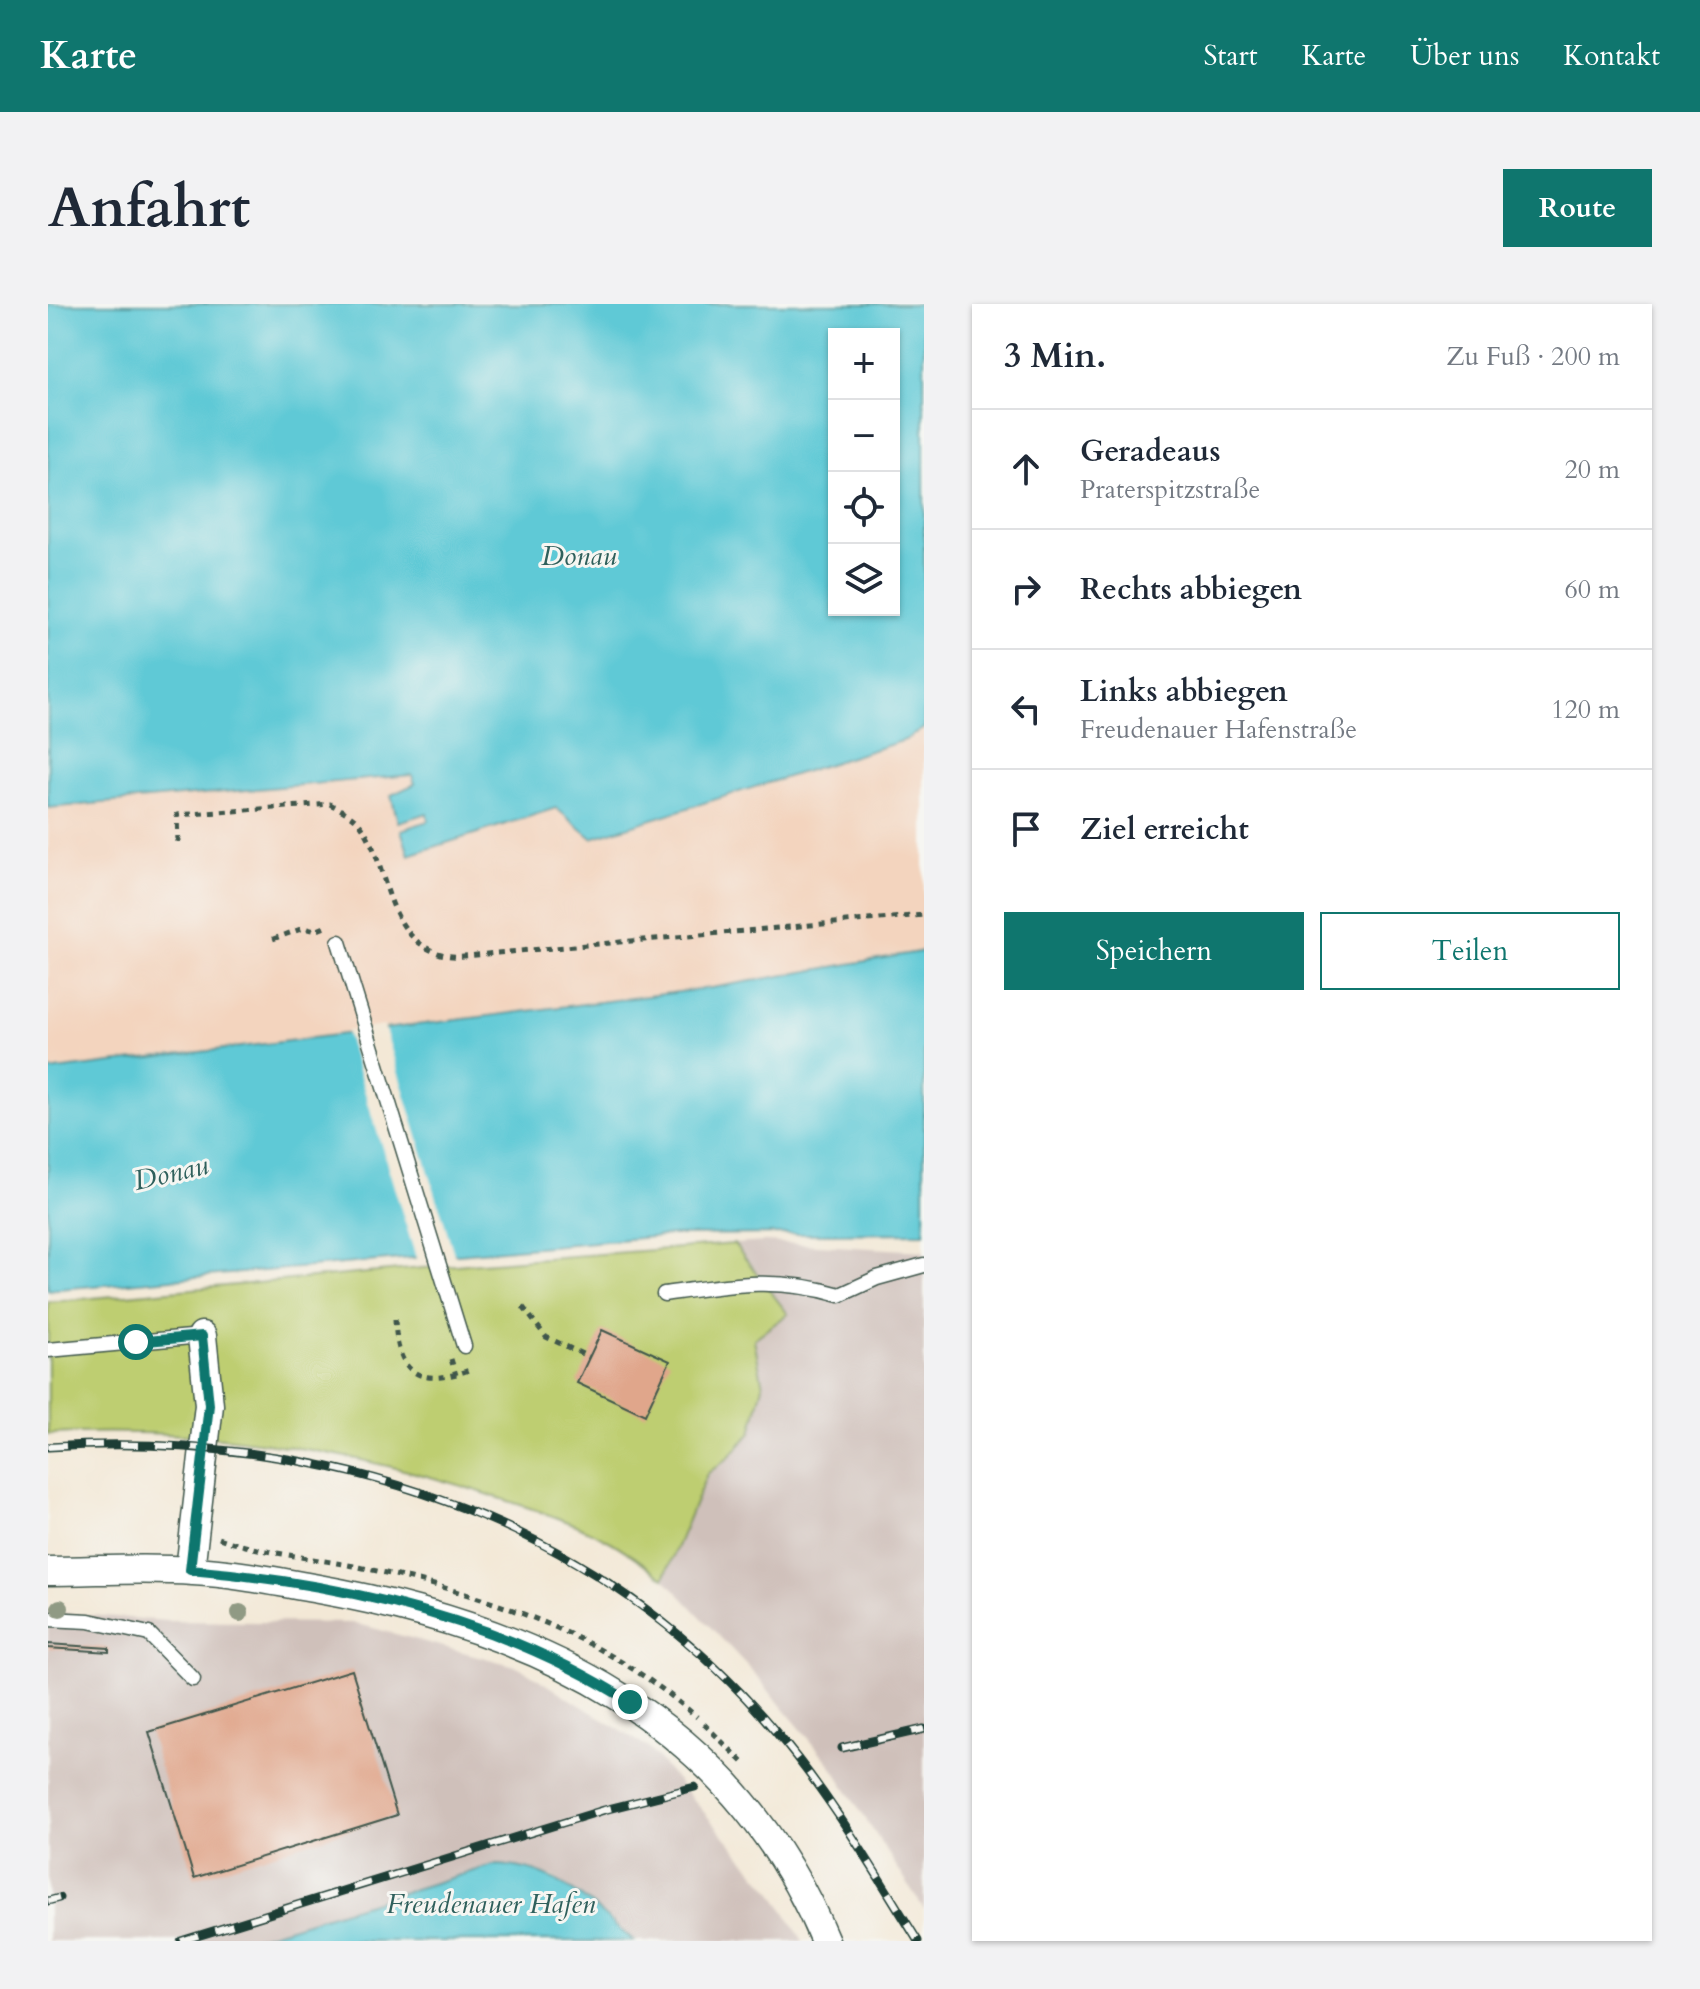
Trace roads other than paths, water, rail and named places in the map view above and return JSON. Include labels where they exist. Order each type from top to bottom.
[{"type":"street","points":[[190,1570],[209,1405],[202,1336]]},
{"type":"street","points":[[48,1571],[190,1570],[357,1596],[440,1616],[512,1640],[589,1676],[677,1737],[710,1767],[764,1833],[821,1931]]},
{"type":"lane","points":[[339,942],[464,1346]]},
{"type":"lane","points":[[664,1294],[760,1281],[804,1284],[840,1295],[924,1265]]},
{"type":"lane","points":[[48,1350],[202,1336]]},
{"type":"lane","points":[[48,1619],[89,1621],[149,1634],[193,1679]]},
{"type":"water","name":"Donau","points":[[48,304],[924,304],[924,728],[905,740],[592,838],[556,808],[409,855],[401,830],[428,821],[427,813],[398,822],[391,795],[415,784],[412,775],[48,808]]},
{"type":"water","name":"Donau","points":[[924,951],[924,1233],[674,1235],[48,1290],[48,1071],[711,988]]},
{"type":"water","name":"Freudenauer Hafen","points":[[493,1865],[515,1867],[553,1879],[586,1900],[634,1941],[244,1941]]},
{"type":"railway","points":[[48,1447],[150,1445],[252,1454],[351,1472],[446,1502],[538,1542],[624,1593],[703,1656],[775,1731],[833,1807],[918,1941]]},
{"type":"railway","points":[[842,1748],[924,1729]]},
{"type":"railway","points":[[181,1941],[604,1810],[695,1787]]},
{"type":"railway","points":[[48,1901],[59,1898]]}]
